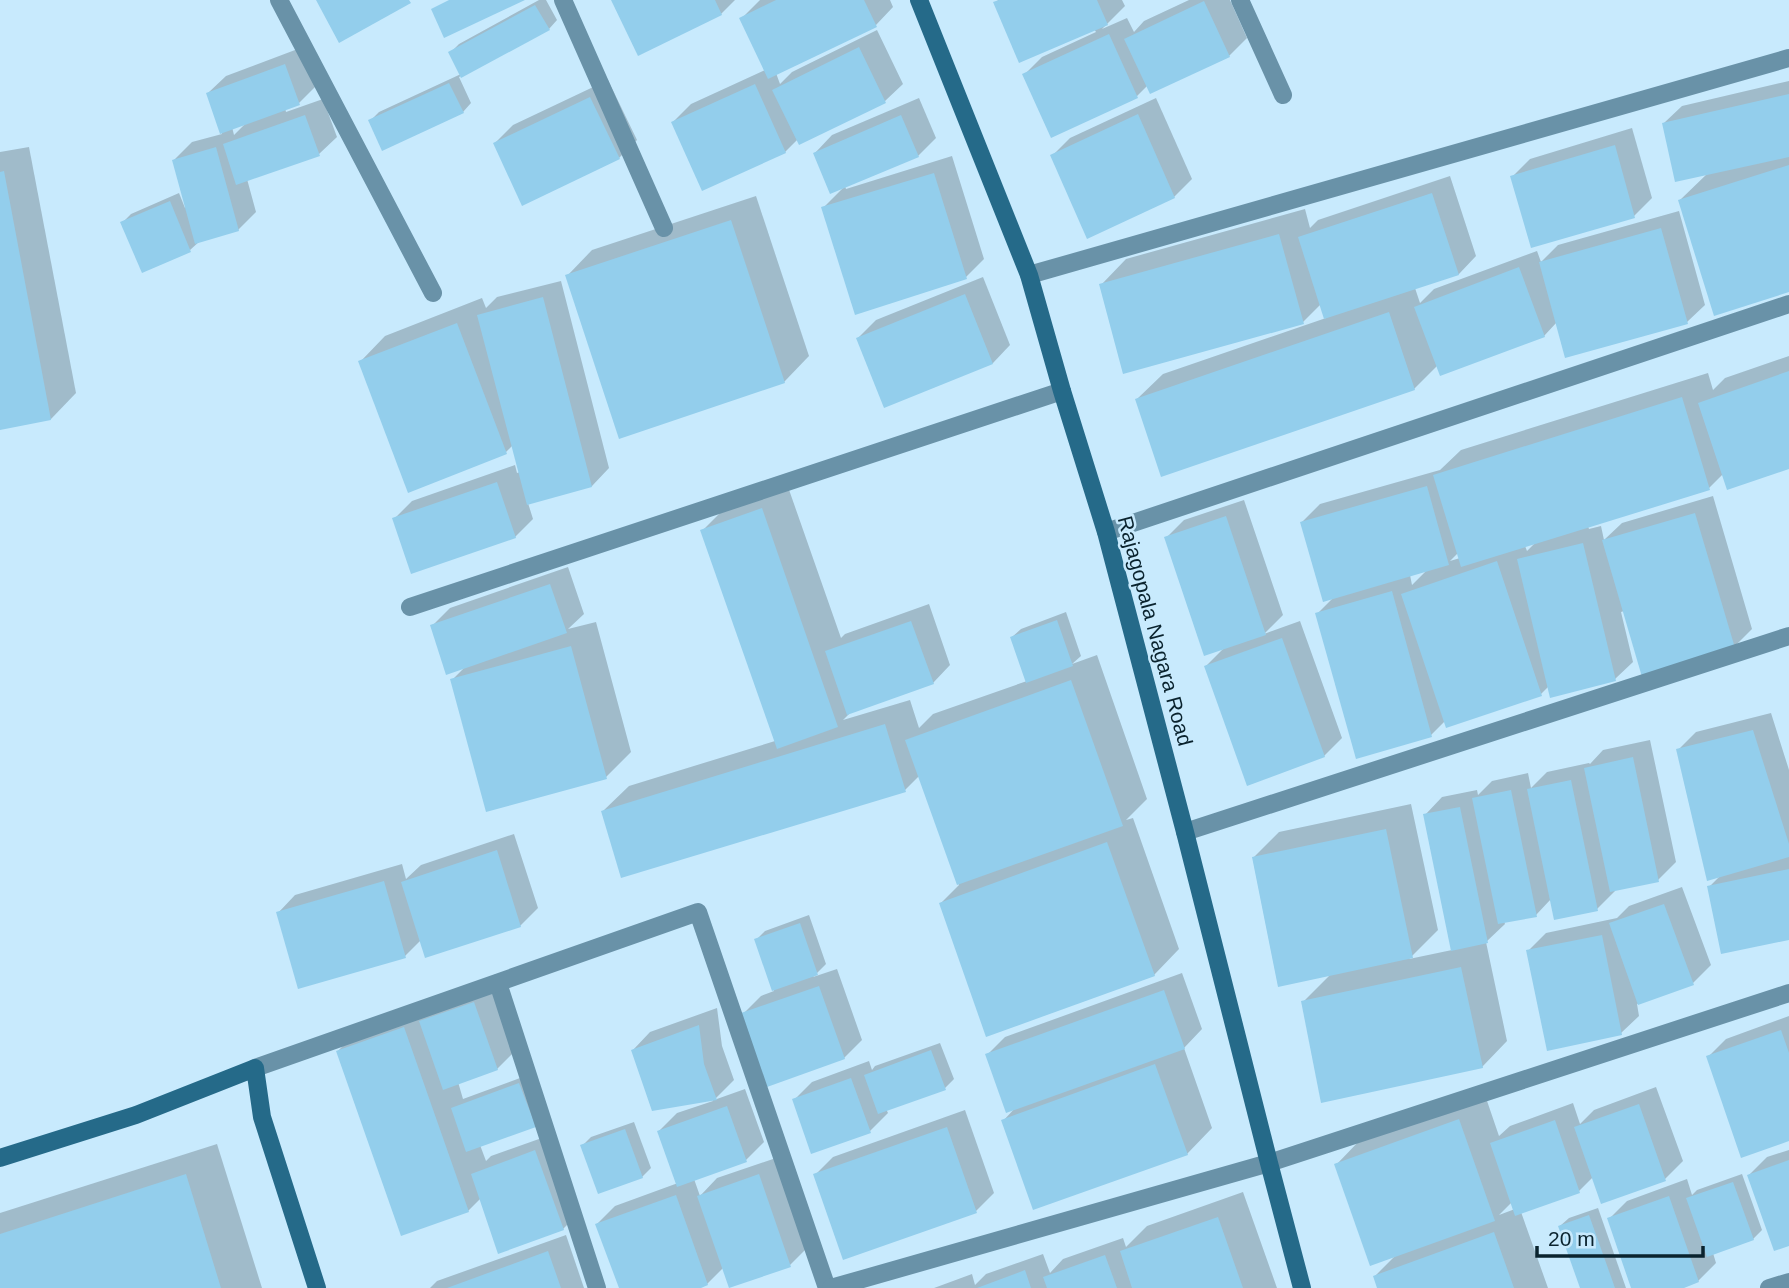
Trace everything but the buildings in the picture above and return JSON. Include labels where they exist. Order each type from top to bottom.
[{"type":"street","points":[[279,0],[433,293]]},
{"type":"street","points":[[563,0],[664,228]]},
{"type":"street","name":"Rajagopala Nagara Road","points":[[919,0],[1029,275],[1106,532],[1302,1288]]},
{"type":"street","points":[[1240,0],[1283,95]]},
{"type":"street","points":[[1029,275],[1789,58]]},
{"type":"street","points":[[1106,532],[1789,303]]},
{"type":"street","points":[[410,607],[1062,391]]},
{"type":"street","points":[[1185,832],[1789,636]]},
{"type":"street","points":[[0,1158],[136,1115],[255,1068],[698,912],[829,1288],[1269,1163],[1789,993]]},
{"type":"street","points":[[498,983],[597,1288]]},
{"type":"street","points":[[255,1068],[262,1116],[317,1288]]},
{"type":"street","points":[[1769,1288],[1789,1282]]}]
